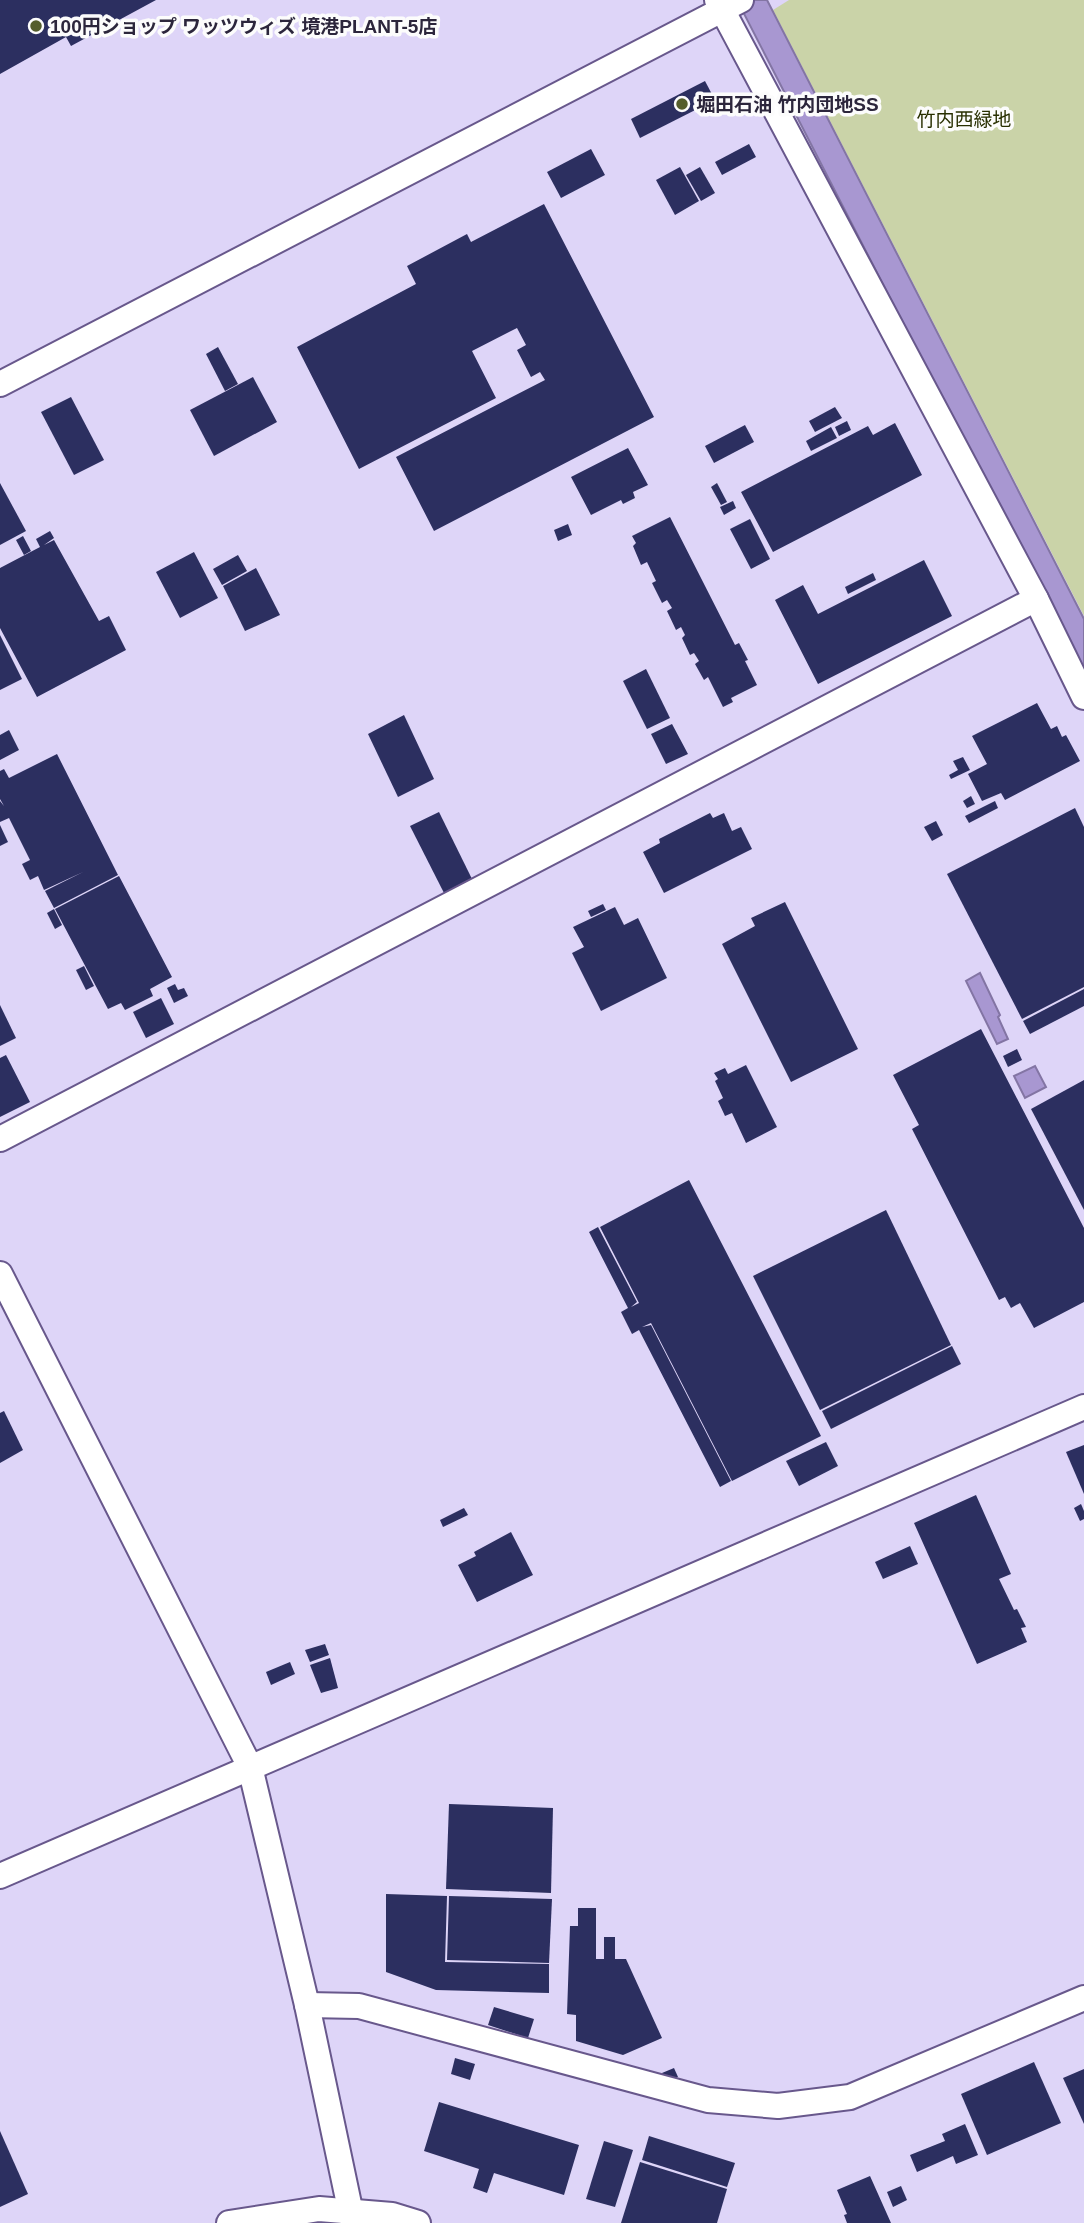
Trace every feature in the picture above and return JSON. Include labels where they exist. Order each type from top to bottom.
[{"type":"street","points":[[0,384],[729,3],[1084,696]]},
{"type":"street","points":[[0,1139],[1036,599]]},
{"type":"street","points":[[0,1273],[250,1768],[307,2005],[352,2217]]},
{"type":"street","points":[[0,1876],[1084,1407]]},
{"type":"street","points":[[307,2005],[359,2006],[709,2100],[779,2106],[850,2097],[1084,1998]]},
{"type":"street","points":[[229,2223],[319,2209],[352,2217],[392,2215],[418,2223]]},
{"type":"green space","name":"竹内西緑地","points":[[789,0],[1084,0],[1084,616],[773,10]]},
{"type":"shaded area","points":[[737,0],[767,0],[1084,619],[1084,676]]},
{"type":"shaded area","points":[[980,973],[1008,1039],[997,1044],[966,981]]},
{"type":"shaded area","points":[[1035,1066],[1046,1087],[1025,1098],[1014,1076]]},
{"type":"building","points":[[0,0],[156,0],[71,46],[66,37],[0,74]]},
{"type":"building","points":[[705,81],[715,100],[640,138],[631,119]]},
{"type":"building","points":[[749,144],[756,157],[722,175],[715,162]]},
{"type":"building","points":[[591,149],[605,175],[561,198],[547,172]]},
{"type":"building","points":[[680,167],[699,201],[675,215],[656,180]]},
{"type":"building","points":[[700,167],[715,193],[701,201],[686,175]]},
{"type":"building","points":[[544,204],[654,417],[434,531],[396,457],[545,380],[540,372],[531,377],[517,350],[526,345],[517,328],[472,351],[496,398],[359,469],[297,347],[416,284],[407,266],[467,234],[471,242]]},
{"type":"building","points":[[218,347],[238,384],[225,391],[206,354]]},
{"type":"building","points":[[253,377],[277,422],[214,456],[190,410]]},
{"type":"building","points":[[71,397],[104,460],[74,475],[41,412]]},
{"type":"building","points":[[835,407],[842,418],[815,432],[809,421]]},
{"type":"building","points":[[847,421],[851,430],[839,436],[835,427]]},
{"type":"building","points":[[895,423],[922,475],[773,552],[741,492],[868,426],[873,435]]},
{"type":"building","points":[[745,425],[754,442],[714,463],[705,446]]},
{"type":"building","points":[[831,427],[837,438],[811,451],[806,441]]},
{"type":"building","points":[[628,448],[648,485],[633,492],[635,498],[623,504],[621,500],[591,515],[571,477]]},
{"type":"building","points":[[0,483],[26,531],[0,545]]},
{"type":"building","points":[[717,483],[727,502],[721,505],[711,487]]},
{"type":"building","points":[[733,501],[736,508],[724,515],[720,507]]},
{"type":"building","points":[[670,517],[735,645],[739,643],[748,660],[745,661],[757,685],[731,698],[733,702],[723,707],[708,677],[704,680],[695,664],[699,661],[694,653],[690,655],[682,638],[685,635],[681,627],[676,630],[667,611],[672,608],[667,600],[662,603],[652,583],[656,581],[647,562],[641,565],[633,546],[636,543],[632,536]]},
{"type":"building","points":[[750,519],[770,559],[751,569],[730,529]]},
{"type":"building","points":[[568,524],[572,535],[558,541],[554,530]]},
{"type":"building","points":[[50,531],[54,538],[44,545],[54,540],[99,621],[109,616],[126,650],[37,697],[0,628],[0,568],[40,547],[36,539]]},
{"type":"building","points":[[23,536],[31,551],[24,555],[16,540]]},
{"type":"building","points":[[194,552],[218,598],[180,618],[156,572]]},
{"type":"building","points":[[238,555],[247,571],[222,585],[213,569]]},
{"type":"building","points":[[924,560],[952,616],[818,684],[775,600],[803,585],[818,614]]},
{"type":"building","points":[[256,568],[280,615],[245,631],[223,586]]},
{"type":"building","points":[[873,573],[876,580],[848,594],[845,587]]},
{"type":"building","points":[[0,635],[22,679],[0,690]]},
{"type":"building","points":[[646,669],[670,718],[647,729],[623,681]]},
{"type":"building","points":[[1037,703],[1051,729],[1057,726],[1062,737],[1066,735],[1080,761],[1005,800],[1001,793],[982,801],[968,774],[987,764],[972,736]]},
{"type":"building","points":[[404,715],[434,779],[398,797],[368,734]]},
{"type":"building","points":[[672,724],[688,754],[666,764],[651,734]]},
{"type":"building","points":[[9,730],[19,750],[0,760],[0,735]]},
{"type":"building","points":[[57,754],[118,875],[54,908],[45,891],[83,872],[44,890],[38,876],[30,880],[22,864],[30,860],[9,818],[0,822],[0,801],[4,806],[0,799],[0,771],[4,769],[9,778]]},
{"type":"building","points":[[963,757],[970,770],[951,779],[949,775],[958,770],[953,761]]},
{"type":"building","points":[[971,796],[975,804],[967,808],[963,801]]},
{"type":"building","points":[[995,801],[998,808],[969,823],[965,816]]},
{"type":"building","points":[[1075,808],[1084,827],[1084,987],[1022,1019],[947,874]]},
{"type":"building","points":[[439,812],[472,879],[444,893],[410,826]]},
{"type":"building","points":[[710,813],[713,818],[724,813],[732,831],[741,827],[752,849],[664,893],[643,852],[660,843],[659,839]]},
{"type":"building","points":[[936,821],[943,835],[932,841],[924,827]]},
{"type":"building","points":[[0,825],[8,842],[0,846]]},
{"type":"building","points":[[119,876],[172,977],[150,989],[153,996],[125,1010],[121,1003],[108,1009],[55,909]]},
{"type":"building","points":[[785,902],[858,1049],[791,1082],[722,944],[755,926],[751,918]]},
{"type":"building","points":[[603,904],[606,910],[591,917],[588,911]]},
{"type":"building","points":[[615,907],[624,925],[638,918],[667,978],[601,1011],[572,953],[584,947],[573,927]]},
{"type":"building","points":[[54,909],[62,925],[55,929],[47,913]]},
{"type":"building","points":[[84,966],[94,986],[86,990],[76,970]]},
{"type":"building","points":[[175,984],[178,990],[184,988],[188,996],[174,1003],[167,988]]},
{"type":"building","points":[[1084,989],[1084,1006],[1030,1034],[1023,1021]]},
{"type":"building","points":[[161,998],[174,1024],[146,1038],[133,1012]]},
{"type":"building","points":[[0,1005],[16,1038],[0,1046]]},
{"type":"building","points":[[981,1029],[1084,1228],[1084,1302],[1034,1328],[1020,1303],[1011,1308],[1005,1297],[999,1300],[912,1129],[919,1125],[893,1075]]},
{"type":"building","points":[[1017,1049],[1022,1060],[1008,1067],[1003,1056]]},
{"type":"building","points":[[6,1055],[30,1102],[0,1117],[0,1058]]},
{"type":"building","points":[[746,1065],[777,1127],[746,1143],[732,1113],[725,1116],[718,1101],[723,1098],[714,1073],[725,1068],[728,1074]]},
{"type":"building","points":[[1084,1080],[1084,1210],[1031,1109]]},
{"type":"building","points":[[689,1180],[821,1436],[732,1481],[651,1323],[642,1327],[651,1325],[731,1481],[720,1487],[639,1330],[632,1334],[621,1312],[628,1308],[589,1232],[598,1227],[637,1302],[631,1307],[639,1303],[600,1227]]},
{"type":"building","points":[[886,1210],[951,1345],[820,1410],[753,1276]]},
{"type":"building","points":[[952,1346],[961,1364],[831,1429],[822,1411]]},
{"type":"building","points":[[4,1411],[23,1450],[0,1463],[0,1413]]},
{"type":"building","points":[[826,1442],[838,1466],[799,1486],[786,1461]]},
{"type":"building","points":[[1084,1445],[1084,1494],[1066,1452]]},
{"type":"building","points":[[976,1495],[1011,1574],[999,1579],[1014,1610],[1017,1609],[1026,1627],[1021,1628],[1027,1642],[977,1664],[914,1523]]},
{"type":"building","points":[[1081,1504],[1084,1519],[1080,1521],[1074,1508]]},
{"type":"building","points":[[464,1508],[468,1515],[443,1527],[440,1520]]},
{"type":"building","points":[[511,1532],[533,1575],[477,1602],[458,1565],[476,1556],[474,1552]]},
{"type":"building","points":[[910,1546],[918,1564],[883,1579],[875,1562]]},
{"type":"building","points":[[325,1644],[329,1655],[310,1662],[305,1650]]},
{"type":"building","points":[[330,1658],[338,1688],[321,1693],[310,1665]]},
{"type":"building","points":[[290,1662],[295,1674],[271,1685],[266,1672]]},
{"type":"building","points":[[449,1804],[553,1808],[551,1893],[446,1889]]},
{"type":"building","points":[[386,1894],[447,1896],[445,1962],[549,1964],[549,1993],[436,1990],[386,1972]]},
{"type":"building","points":[[449,1896],[552,1899],[549,1963],[447,1960]]},
{"type":"building","points":[[578,1908],[596,1908],[596,1959],[604,1959],[604,1937],[615,1937],[615,1959],[626,1959],[662,2038],[623,2055],[576,2041],[576,2015],[567,2014],[570,1926],[578,1926]]},
{"type":"building","points":[[494,2007],[534,2019],[528,2038],[488,2025]]},
{"type":"building","points":[[455,2058],[475,2064],[470,2080],[451,2074]]},
{"type":"building","points":[[1034,2062],[1061,2123],[987,2155],[961,2094]]},
{"type":"building","points":[[674,2068],[678,2077],[666,2082],[662,2073]]},
{"type":"building","points":[[1084,2069],[1084,2124],[1063,2078]]},
{"type":"building","points":[[439,2102],[579,2145],[564,2195],[494,2173],[487,2193],[473,2188],[479,2169],[424,2151]]},
{"type":"building","points":[[965,2124],[978,2155],[956,2164],[953,2156],[917,2172],[910,2155],[945,2141],[942,2134]]},
{"type":"building","points":[[0,2131],[28,2194],[0,2207]]},
{"type":"building","points":[[649,2136],[735,2163],[727,2187],[642,2160]]},
{"type":"building","points":[[604,2141],[633,2150],[615,2207],[586,2199]]},
{"type":"building","points":[[640,2162],[727,2189],[717,2223],[621,2223]]},
{"type":"building","points":[[870,2176],[891,2223],[847,2223],[844,2215],[847,2214],[837,2190]]},
{"type":"building","points":[[901,2186],[907,2200],[893,2207],[887,2192]]},
{"type":"place","name":"100円ショップ ワッツウィズ 境港PLANT-5店","points":[[36,26]]},
{"type":"place","name":"堀田石油 竹内団地SS","points":[[682,104]]}]
